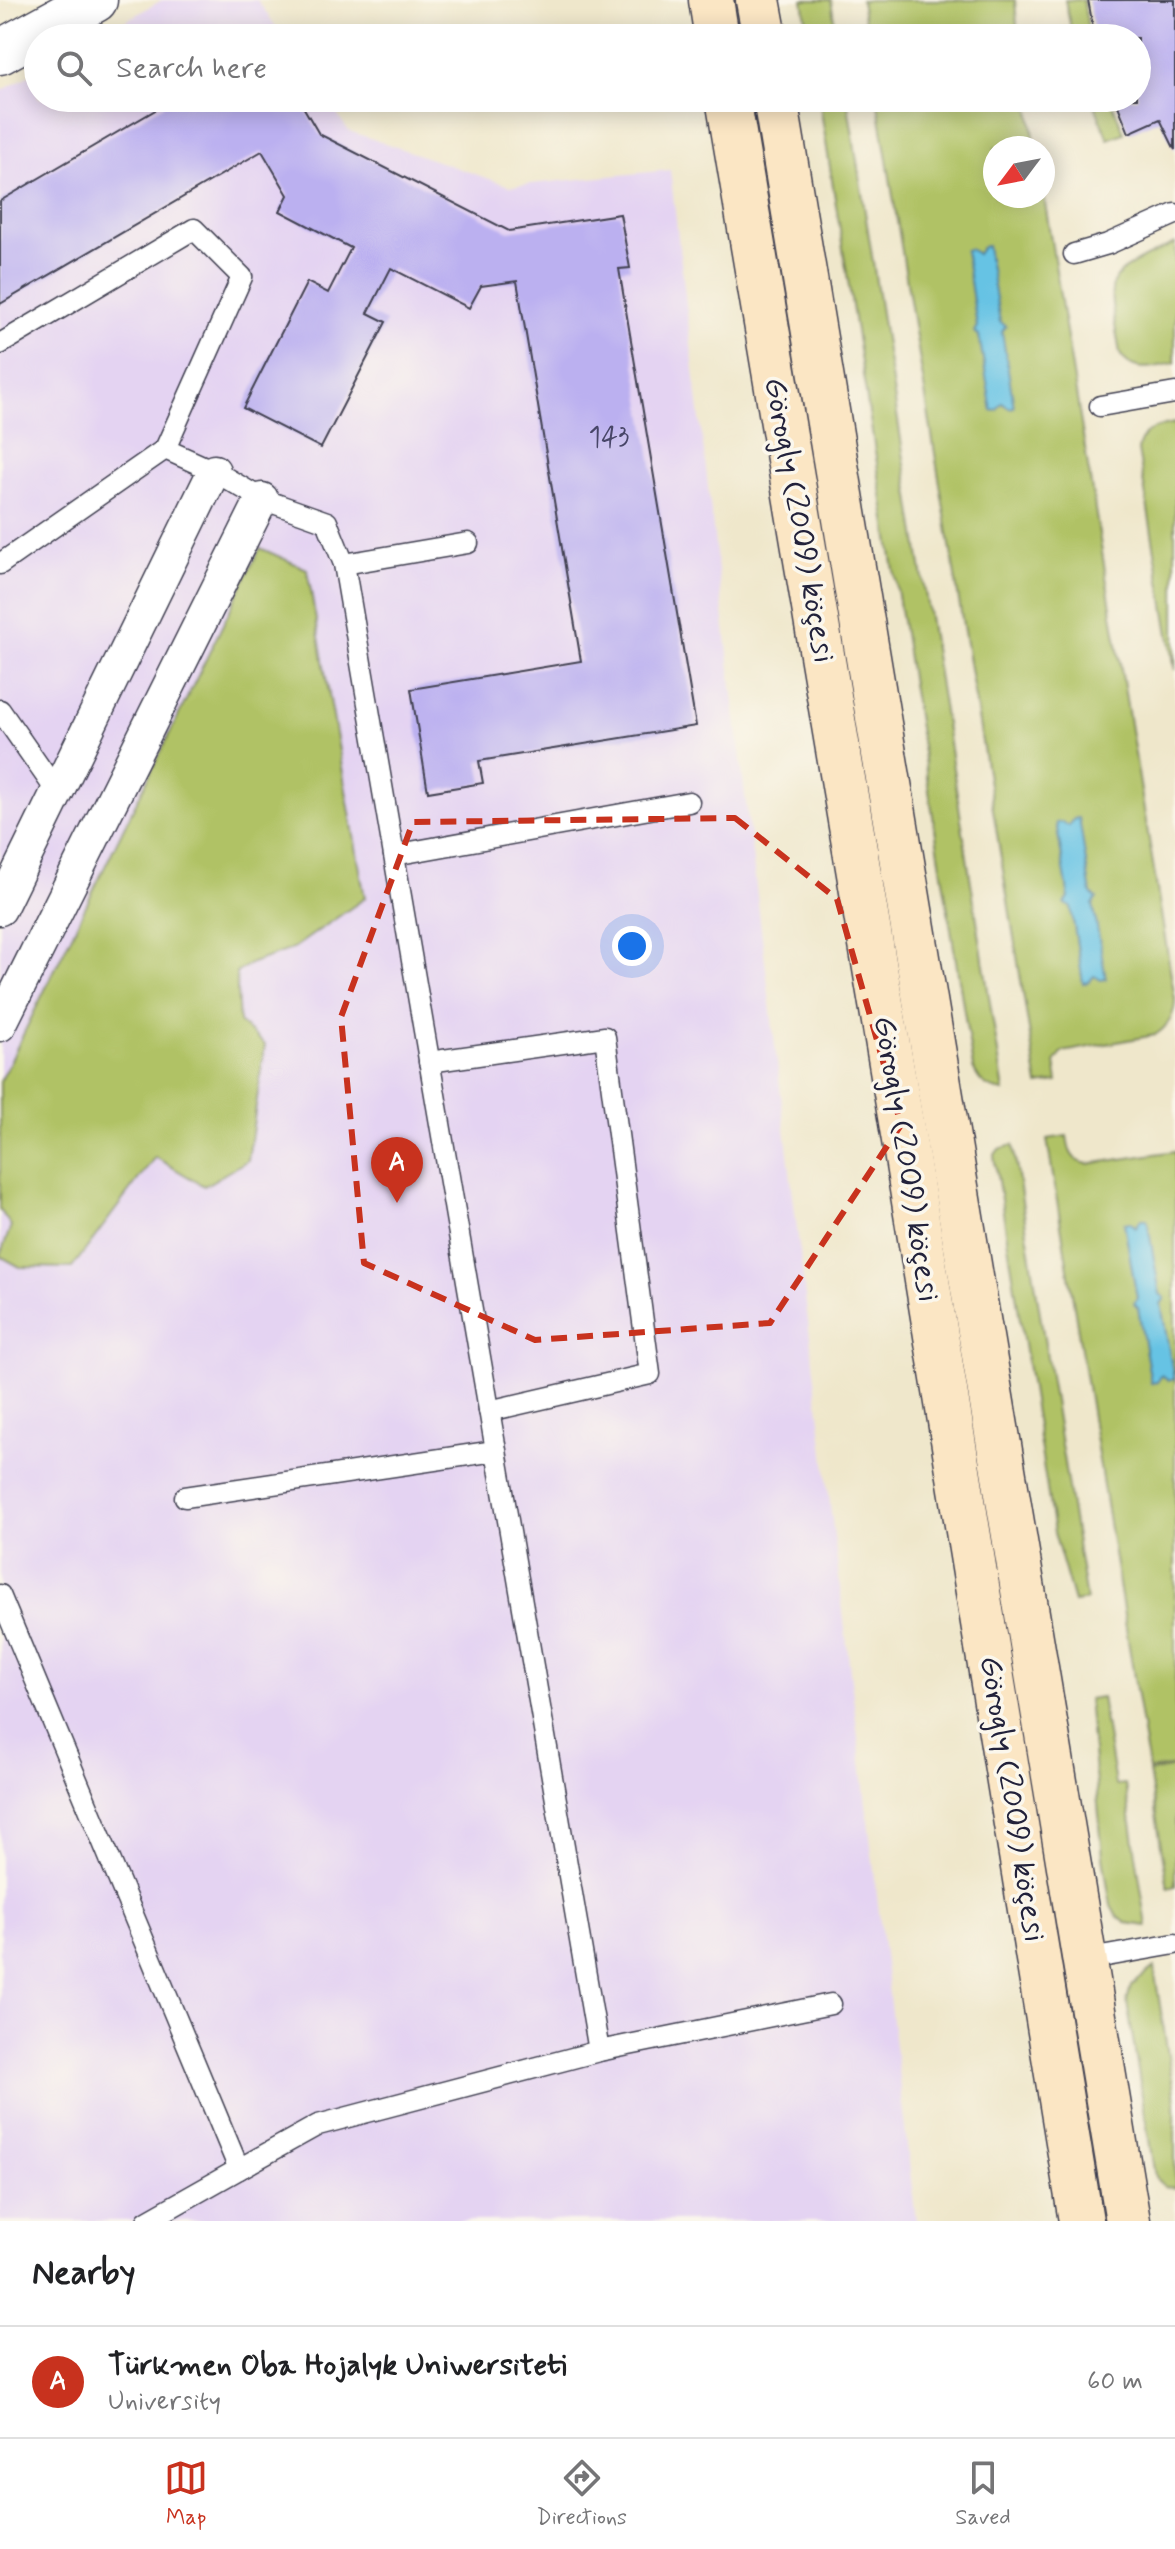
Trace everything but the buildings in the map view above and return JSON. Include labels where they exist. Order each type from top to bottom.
[{"type":"main road","points":[[711,0],[715,24]]},
{"type":"main road","points":[[758,0],[762,24]]},
{"type":"main road","name":"Görogly (2009) köçesi","points":[[730,112],[904,1140],[1081,2221]]},
{"type":"main road","name":"Görogly (2009) köçesi","points":[[777,112],[1128,2221]]},
{"type":"street","points":[[51,24],[95,0]]},
{"type":"street","points":[[0,52],[24,39]]},
{"type":"street","points":[[0,909],[214,471]]},
{"type":"street","points":[[0,1025],[262,499]]},
{"type":"lane","points":[[1074,254],[1119,240],[1175,214]]},
{"type":"lane","points":[[0,344],[194,229],[242,277],[165,449],[0,564]]},
{"type":"lane","points":[[1100,406],[1175,393]]},
{"type":"lane","points":[[165,449],[214,471],[262,499],[327,522],[344,564],[599,2051]]},
{"type":"lane","points":[[344,564],[468,543]]},
{"type":"lane","points":[[0,710],[57,792]]},
{"type":"lane","points":[[394,855],[689,802]]},
{"type":"lane","points":[[429,1062],[605,1037],[650,1374],[489,1411]]},
{"type":"lane","points":[[185,1497],[495,1451]]},
{"type":"lane","points":[[0,1595],[239,2169]]},
{"type":"lane","points":[[1084,1960],[1175,1944]]},
{"type":"lane","points":[[147,2221],[318,2125],[599,2051],[831,2004]]},
{"type":"highlighted area","points":[[735,818],[837,899],[901,1125],[770,1323],[535,1340],[364,1263],[341,1017],[413,822]]},
{"type":"shaded area","points":[[162,0],[257,0],[274,24],[120,24]]},
{"type":"shaded area","points":[[24,78],[24,112],[335,112],[349,131],[510,186],[670,170],[916,2221],[0,2221],[0,92]]},
{"type":"green space","points":[[803,0],[831,0],[835,24],[807,24]]},
{"type":"green space","points":[[861,0],[1015,0],[1017,24],[865,24]]},
{"type":"green space","points":[[1065,0],[1083,0],[1087,24],[1070,24]]},
{"type":"green space","points":[[821,112],[849,112],[1004,1091],[985,1085],[973,1068]]},
{"type":"green space","points":[[879,112],[1030,112],[1034,136],[983,136],[983,208],[1046,208],[1175,999],[1170,1020],[1155,1035],[1063,1052],[1055,1063],[1058,1082],[1038,1085]]},
{"type":"green space","points":[[1097,112],[1116,112],[1124,133],[1108,139]]},
{"type":"green space","points":[[1175,243],[1175,363],[1138,367],[1120,354],[1112,308],[1114,282],[1133,264]]},
{"type":"green space","points":[[1175,423],[1175,670],[1138,450],[1146,433]]},
{"type":"green space","points":[[260,548],[307,569],[365,898],[292,949],[252,963],[236,973],[239,1022],[265,1045],[248,1160],[204,1186],[155,1157],[72,1268],[20,1267],[0,1256],[11,1226],[0,1210],[0,1082]]},
{"type":"green space","points":[[1067,1136],[1072,1154],[1088,1164],[1175,1151],[1175,1766],[1149,1770],[1047,1139]]},
{"type":"green space","points":[[1013,1145],[1086,1600],[1074,1602],[1054,1533],[994,1156],[999,1149]]},
{"type":"green space","points":[[1101,1697],[1115,1785],[1125,1784],[1147,1926],[1126,1923],[1111,1906],[1103,1857],[1088,1699]]},
{"type":"green space","points":[[1175,1767],[1175,1886],[1168,1888],[1149,1772]]},
{"type":"green space","points":[[1154,1968],[1175,2099],[1175,2188],[1165,2186],[1155,2177],[1127,2002],[1131,1986]]},
{"type":"water","points":[[987,246],[1000,322],[1006,326],[1002,332],[1014,407],[1009,408],[1002,403],[992,411],[979,336],[974,332],[977,326],[965,250],[970,249],[977,254]]},
{"type":"water","points":[[1079,818],[1091,894],[1097,898],[1093,904],[1106,979],[1094,976],[1083,983],[1071,907],[1065,904],[1069,898],[1056,823],[1069,826]]},
{"type":"water","points":[[1141,1219],[1147,1219],[1160,1294],[1165,1298],[1161,1304],[1174,1379],[1168,1381],[1162,1375],[1157,1382],[1151,1383],[1138,1308],[1134,1304],[1137,1298],[1124,1223],[1130,1222],[1136,1227]]},
{"type":"place","name":"Türkmen Oba Hojalyk Uniwersiteti","points":[[397,1203]]}]
